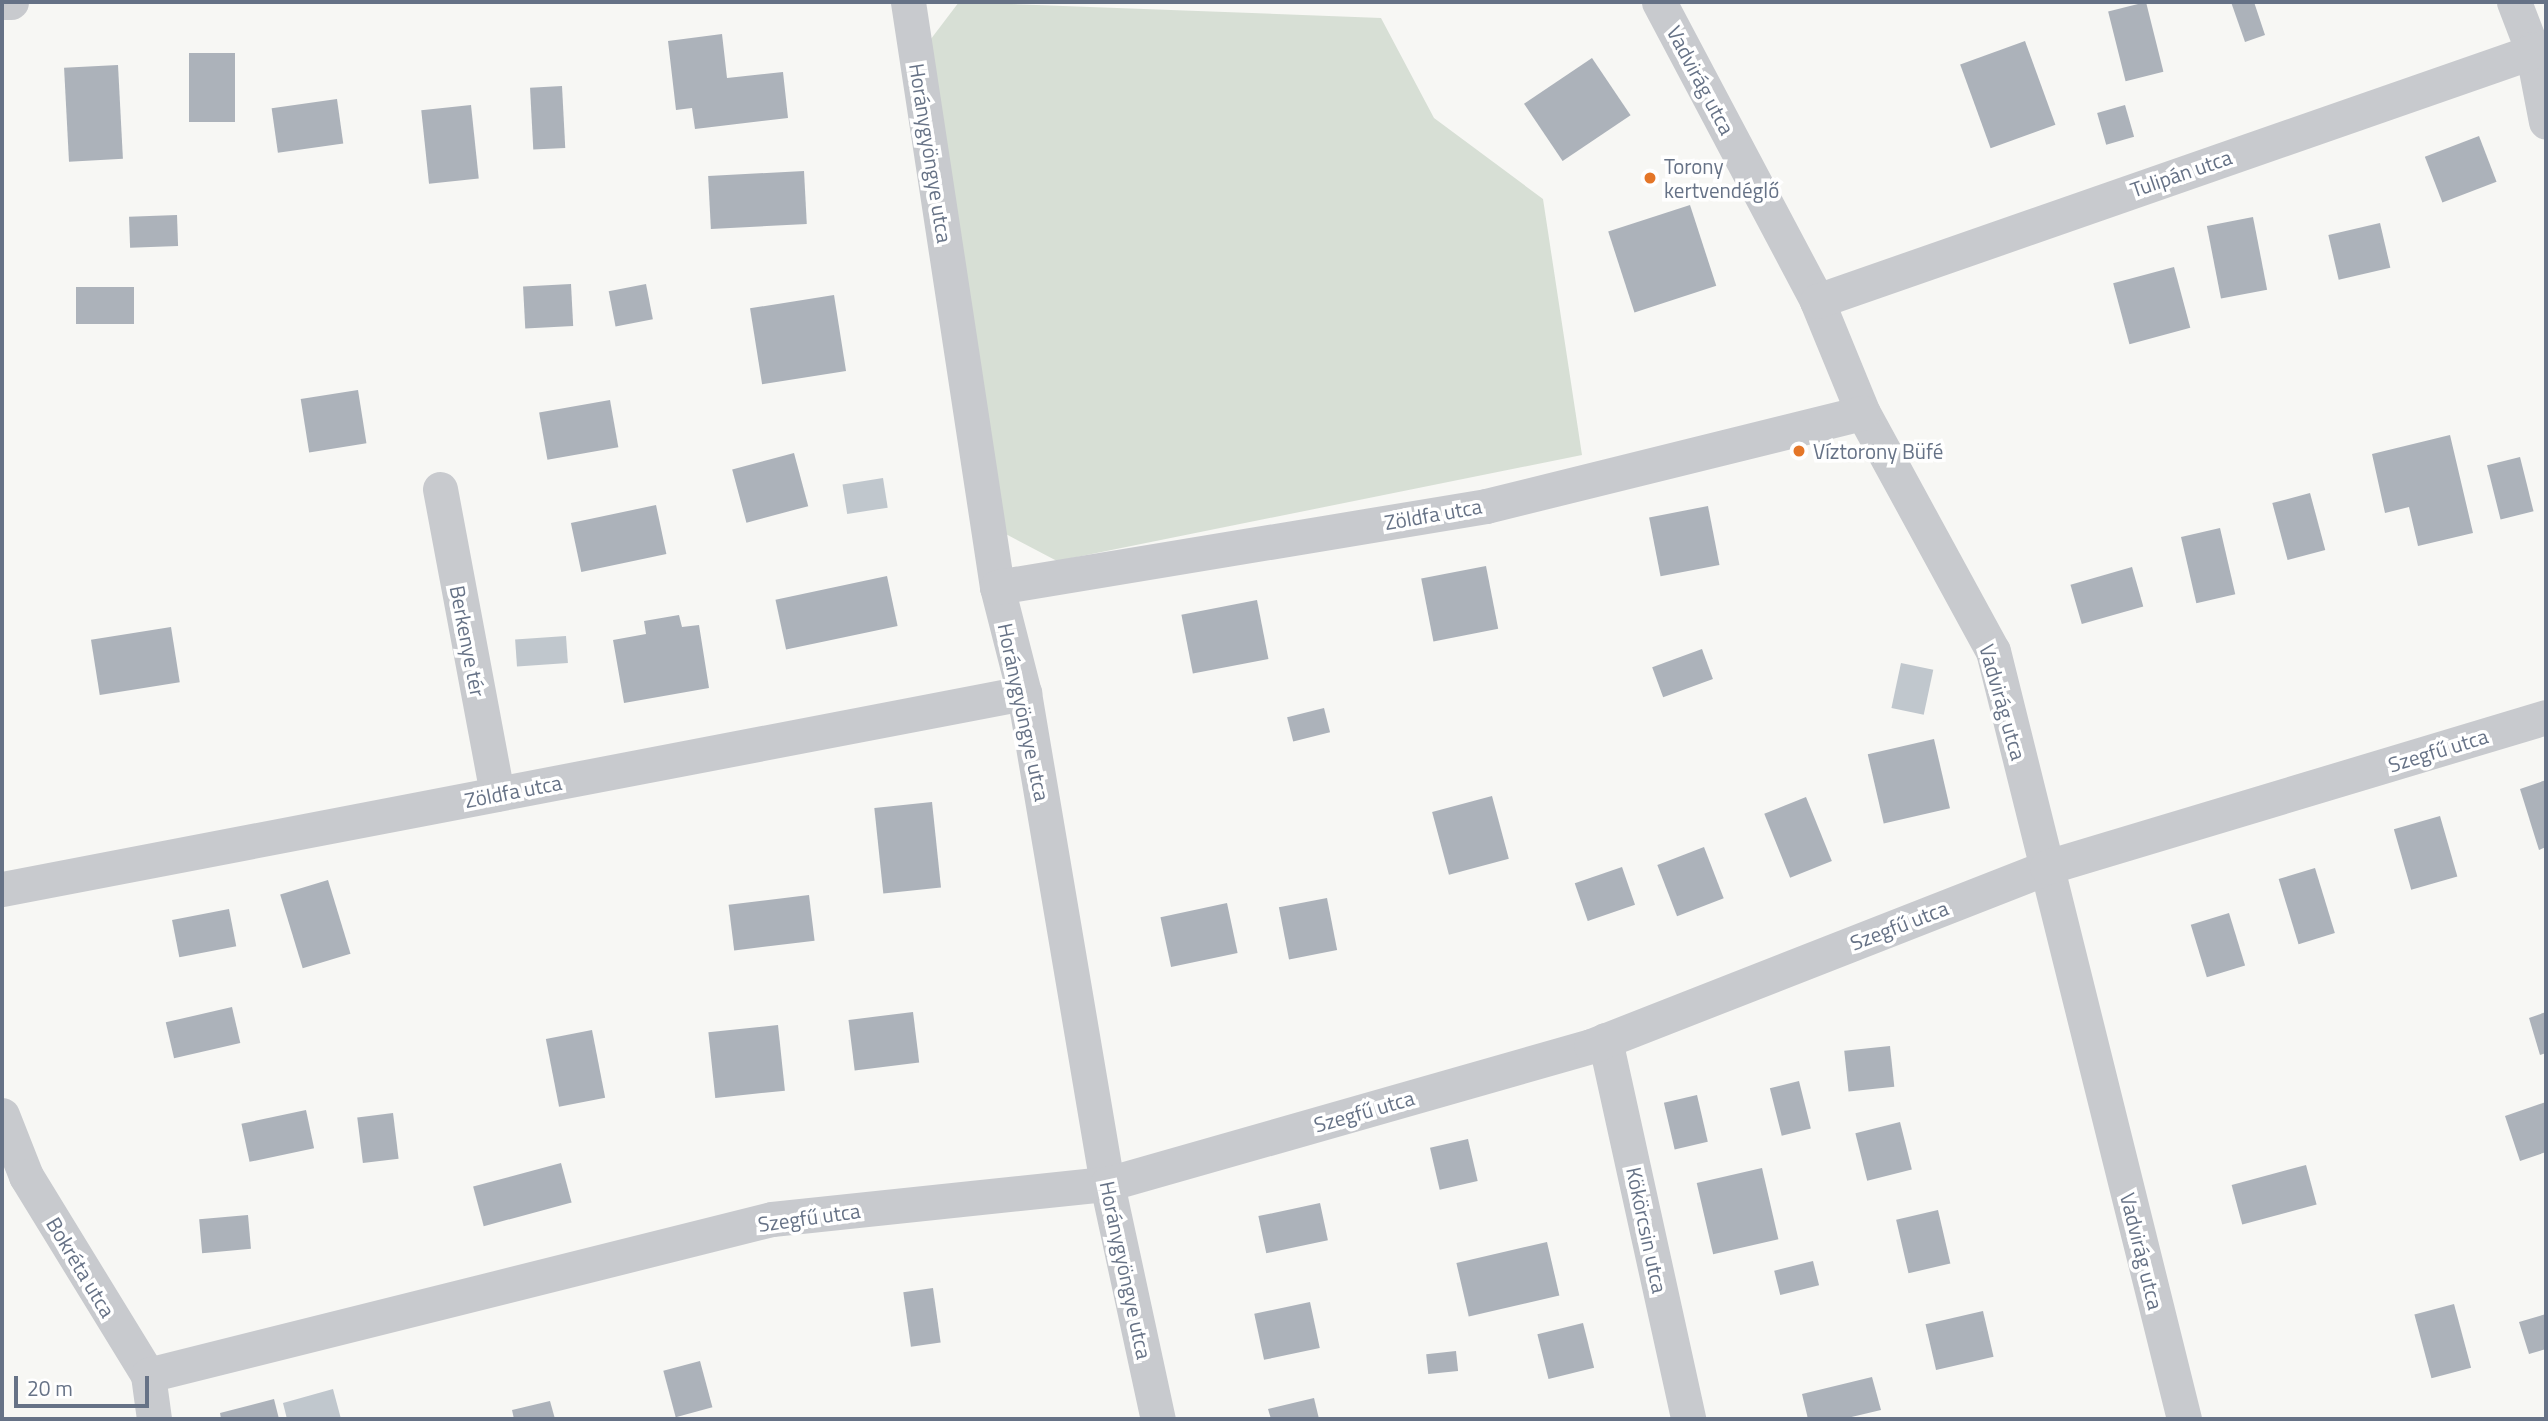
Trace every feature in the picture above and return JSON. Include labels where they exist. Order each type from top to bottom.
[{"type":"street","points":[[2,2],[11,2]]},
{"type":"street","name":"Horánygyöngye utca","points":[[908,2],[997,587],[1024,693],[1107,1184],[1158,1419]]},
{"type":"street","name":"Vadvirág utca","points":[[1660,2],[1817,301],[1863,414],[1993,651],[2184,1419]]},
{"type":"street","points":[[2514,2],[2539,48],[2546,122]]},
{"type":"street","name":"Tulipán utca","points":[[1817,301],[2539,48]]},
{"type":"street","name":"Zöldfa utca","points":[[997,587],[1486,506],[1863,414]]},
{"type":"street","name":"Berkenye tér","points":[[440,489],[497,794]]},
{"type":"street","name":"Zöldfa utca","points":[[2,889],[1024,693]]},
{"type":"street","name":"Szegfű utca","points":[[148,1376],[772,1219],[1107,1184],[1605,1040],[2047,867],[2546,717]]},
{"type":"street","name":"Kökörcsin utca","points":[[1605,1040],[1688,1419]]},
{"type":"street","name":"Bokréta utca","points":[[2,1115],[26,1177],[148,1376],[154,1419]]},
{"type":"shaded area","points":[[959,2],[1381,18],[1434,118],[1543,199],[1582,455],[1057,561],[1002,532],[918,56]]},
{"type":"shaded area","points":[[883,478],[888,508],[847,514],[843,484]]},
{"type":"shaded area","points":[[566,636],[568,663],[517,666],[515,640]]},
{"type":"shaded area","points":[[1901,663],[1933,670],[1924,715],[1891,708]]},
{"type":"shaded area","points":[[333,1389],[341,1419],[287,1419],[283,1403]]},
{"type":"building","points":[[2146,2],[2163,72],[2126,81],[2108,11]]},
{"type":"building","points":[[2231,2],[2254,2],[2265,35],[2245,42]]},
{"type":"building","points":[[722,34],[727,78],[783,72],[788,118],[695,129],[692,108],[676,110],[668,41]]},
{"type":"building","points":[[2025,41],[2055,125],[1991,148],[1960,65]]},
{"type":"building","points":[[189,53],[235,53],[235,122],[189,122]]},
{"type":"building","points":[[1592,58],[1631,115],[1563,161],[1524,104]]},
{"type":"building","points":[[118,65],[123,159],[69,162],[64,68]]},
{"type":"building","points":[[562,86],[565,148],[533,150],[530,88]]},
{"type":"building","points":[[337,99],[343,144],[278,153],[272,108]]},
{"type":"building","points":[[471,105],[479,179],[429,184],[421,110]]},
{"type":"building","points":[[2125,105],[2134,137],[2106,145],[2097,113]]},
{"type":"building","points":[[2479,136],[2497,182],[2442,203],[2425,157]]},
{"type":"building","points":[[804,171],[807,224],[711,229],[708,176]]},
{"type":"building","points":[[1690,205],[1716,286],[1634,312],[1608,232]]},
{"type":"building","points":[[177,215],[178,246],[130,248],[129,217]]},
{"type":"building","points":[[2253,217],[2267,290],[2221,299],[2207,226]]},
{"type":"building","points":[[2380,223],[2390,268],[2339,280],[2328,235]]},
{"type":"building","points":[[2174,267],[2190,328],[2129,344],[2113,283]]},
{"type":"building","points":[[571,284],[573,326],[525,328],[523,287]]},
{"type":"building","points":[[646,284],[653,319],[616,327],[609,291]]},
{"type":"building","points":[[76,287],[134,287],[134,324],[76,324]]},
{"type":"building","points":[[834,295],[846,371],[762,384],[750,308]]},
{"type":"building","points":[[358,390],[366,443],[309,452],[301,399]]},
{"type":"building","points":[[610,400],[618,447],[547,460],[539,413]]},
{"type":"building","points":[[2450,435],[2473,533],[2418,546],[2409,507],[2385,513],[2372,454]]},
{"type":"building","points":[[794,453],[808,506],[746,523],[732,470]]},
{"type":"building","points":[[2520,457],[2534,511],[2501,520],[2487,465]]},
{"type":"building","points":[[2310,493],[2325,550],[2288,560],[2272,503]]},
{"type":"building","points":[[656,505],[666,554],[581,572],[571,523]]},
{"type":"building","points":[[1708,506],[1719,565],[1661,576],[1649,517]]},
{"type":"building","points":[[2220,528],[2235,594],[2196,603],[2181,537]]},
{"type":"building","points":[[1486,566],[1498,629],[1433,641],[1421,579]]},
{"type":"building","points":[[2132,567],[2143,606],[2082,624],[2070,585]]},
{"type":"building","points":[[887,576],[898,626],[786,650],[775,600]]},
{"type":"building","points":[[1257,600],[1268,659],[1193,674],[1181,615]]},
{"type":"building","points":[[679,615],[682,627],[699,625],[709,688],[624,703],[613,640],[646,634],[644,621]]},
{"type":"building","points":[[171,627],[180,682],[100,695],[91,640]]},
{"type":"building","points":[[1702,649],[1713,679],[1663,697],[1652,667]]},
{"type":"building","points":[[1324,708],[1330,732],[1293,741],[1287,717]]},
{"type":"building","points":[[1934,739],[1950,808],[1884,823],[1868,754]]},
{"type":"building","points":[[2546,780],[2546,847],[2539,850],[2520,789]]},
{"type":"building","points":[[1492,796],[1509,859],[1449,875],[1432,812]]},
{"type":"building","points":[[1806,797],[1832,861],[1790,878],[1764,814]]},
{"type":"building","points":[[932,802],[941,888],[883,894],[874,808]]},
{"type":"building","points":[[2440,816],[2457,877],[2411,890],[2394,829]]},
{"type":"building","points":[[1704,847],[1724,898],[1677,916],[1657,865]]},
{"type":"building","points":[[1622,867],[1635,905],[1588,921],[1575,883]]},
{"type":"building","points":[[2315,868],[2335,933],[2299,944],[2279,879]]},
{"type":"building","points":[[328,880],[351,954],[303,968],[280,895]]},
{"type":"building","points":[[809,895],[815,941],[734,951],[729,905]]},
{"type":"building","points":[[1327,898],[1337,950],[1289,959],[1279,907]]},
{"type":"building","points":[[1227,903],[1238,953],[1171,967],[1160,917]]},
{"type":"building","points":[[229,909],[236,946],[179,957],[172,920]]},
{"type":"building","points":[[2229,913],[2245,966],[2207,977],[2191,925]]},
{"type":"building","points":[[232,1007],[240,1043],[174,1058],[166,1022]]},
{"type":"building","points":[[913,1012],[919,1063],[855,1071],[848,1020]]},
{"type":"building","points":[[2546,1012],[2546,1053],[2540,1055],[2529,1018]]},
{"type":"building","points":[[778,1025],[785,1091],[715,1098],[708,1032]]},
{"type":"building","points":[[592,1030],[605,1098],[559,1107],[546,1039]]},
{"type":"building","points":[[1890,1046],[1894,1087],[1849,1092],[1844,1051]]},
{"type":"building","points":[[1799,1081],[1811,1129],[1782,1136],[1770,1088]]},
{"type":"building","points":[[1697,1095],[1708,1142],[1675,1149],[1664,1103]]},
{"type":"building","points":[[2546,1102],[2546,1152],[2520,1161],[2505,1116]]},
{"type":"building","points":[[306,1110],[314,1148],[250,1162],[241,1124]]},
{"type":"building","points":[[393,1113],[399,1159],[363,1163],[357,1117]]},
{"type":"building","points":[[1900,1122],[1912,1170],[1867,1181],[1855,1133]]},
{"type":"building","points":[[1468,1139],[1478,1181],[1440,1190],[1430,1148]]},
{"type":"building","points":[[561,1163],[572,1203],[484,1226],[473,1187]]},
{"type":"building","points":[[2306,1165],[2317,1205],[2242,1225],[2232,1185]]},
{"type":"building","points":[[1762,1168],[1778,1239],[1713,1254],[1697,1183]]},
{"type":"building","points":[[1320,1203],[1328,1240],[1266,1253],[1258,1216]]},
{"type":"building","points":[[1938,1210],[1950,1264],[1908,1273],[1896,1220]]},
{"type":"building","points":[[248,1215],[251,1249],[202,1253],[199,1219]]},
{"type":"building","points":[[1547,1242],[1559,1296],[1469,1317],[1456,1263]]},
{"type":"building","points":[[1813,1261],[1819,1285],[1780,1295],[1774,1271]]},
{"type":"building","points":[[933,1288],[941,1342],[911,1347],[903,1292]]},
{"type":"building","points":[[1310,1302],[1320,1348],[1264,1360],[1254,1314]]},
{"type":"building","points":[[2454,1304],[2471,1368],[2431,1378],[2414,1315]]},
{"type":"building","points":[[1983,1311],[1994,1357],[1936,1370],[1926,1324]]},
{"type":"building","points":[[2546,1314],[2546,1349],[2529,1354],[2519,1322]]},
{"type":"building","points":[[1583,1323],[1594,1368],[1549,1379],[1537,1334]]},
{"type":"building","points":[[1456,1351],[1458,1371],[1428,1374],[1426,1354]]},
{"type":"building","points":[[700,1361],[712,1407],[676,1417],[663,1371]]},
{"type":"building","points":[[1872,1377],[1881,1410],[1843,1419],[1808,1419],[1802,1394]]},
{"type":"building","points":[[1314,1398],[1319,1419],[1271,1419],[1268,1409]]},
{"type":"building","points":[[274,1399],[279,1419],[221,1419],[220,1413]]},
{"type":"building","points":[[550,1401],[555,1419],[514,1419],[512,1410]]},
{"type":"place","name":"Torony kertvendéglő","points":[[1650,178]]},
{"type":"place","name":"Víztorony Büfé","points":[[1799,451]]}]
